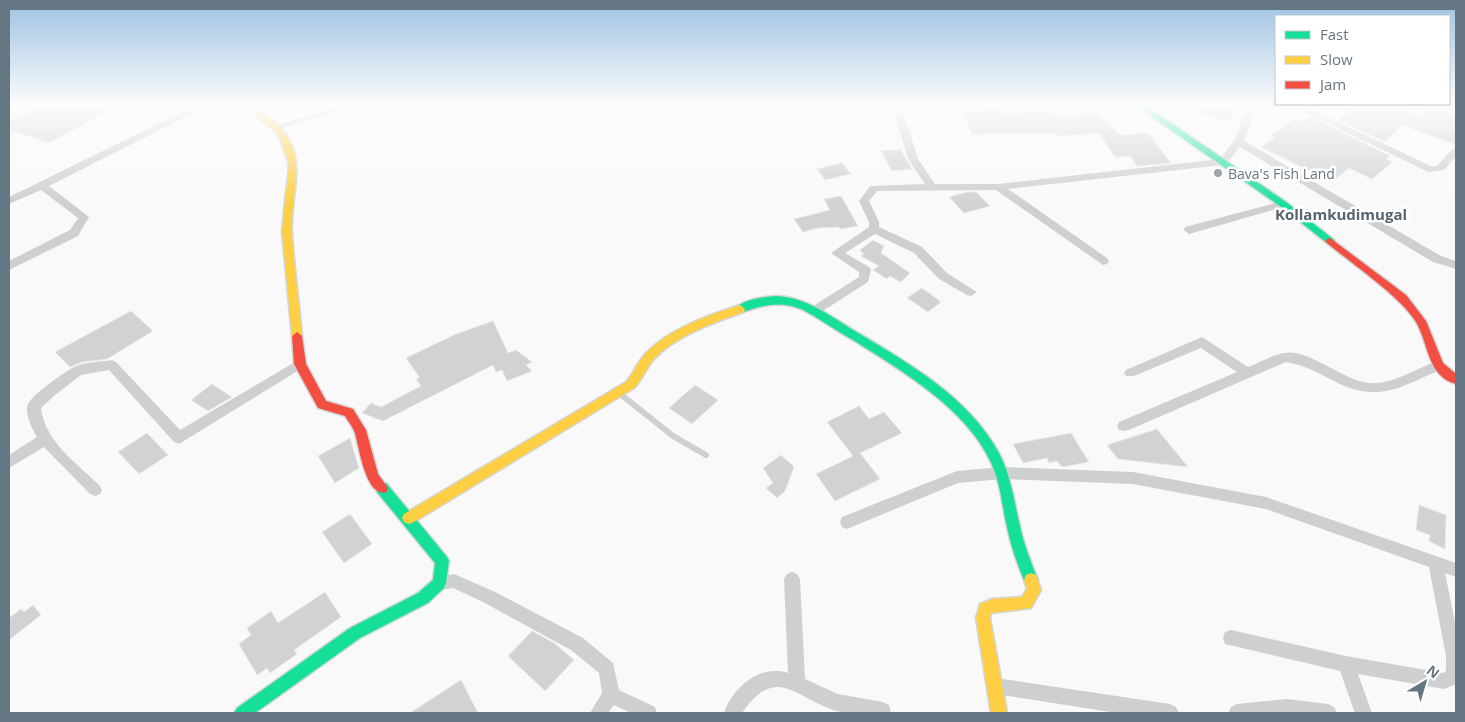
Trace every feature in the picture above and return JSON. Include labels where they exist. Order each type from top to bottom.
[{"type":"street","points":[[9,200],[136,139]]},
{"type":"street","points":[[284,139],[293,164],[286,231],[300,364],[322,405],[349,412],[360,430],[372,476],[442,562],[439,583]]},
{"type":"street","points":[[906,139],[913,160],[933,189]]},
{"type":"street","points":[[1189,139],[1283,204],[1402,298],[1422,321],[1438,366],[1456,380]]},
{"type":"street","points":[[874,229],[874,222],[864,201],[874,188],[998,187],[1223,162],[1240,139]]},
{"type":"street","points":[[1363,139],[1419,166],[1432,170],[1440,168],[1456,150]]},
{"type":"street","points":[[1239,142],[1437,259],[1456,265]]},
{"type":"street","points":[[9,266],[74,233],[84,218],[41,185]]},
{"type":"street","points":[[998,187],[1103,261]]},
{"type":"street","points":[[1189,230],[1283,204]]},
{"type":"street","points":[[874,229],[918,250],[943,276],[971,292]]},
{"type":"street","points":[[814,311],[864,279],[865,270],[837,253],[874,229]]},
{"type":"street","points":[[408,518],[618,392],[638,378],[650,355],[697,327],[762,301],[786,301],[814,311],[943,396],[963,415],[990,449],[1003,473],[1014,532],[1034,590],[1032,599],[1026,604],[991,605],[985,609],[983,618],[996,686],[999,713]]},
{"type":"street","points":[[1130,373],[1202,342],[1247,373]]},
{"type":"street","points":[[1124,426],[1285,356],[1296,357],[1368,388],[1380,388],[1438,366]]},
{"type":"street","points":[[95,490],[45,439],[34,420],[34,406],[50,391],[78,371],[112,365],[179,438],[300,364]]},
{"type":"street","points":[[9,462],[45,439]]},
{"type":"street","points":[[848,522],[957,477],[1003,473],[1133,478],[1266,503],[1435,561],[1456,570]]},
{"type":"street","points":[[1231,638],[1346,664],[1444,681],[1454,676],[1455,656],[1435,561]]},
{"type":"street","points":[[792,579],[797,684]]},
{"type":"street","points":[[242,713],[355,633],[423,598],[439,583],[454,581],[489,597],[577,644],[607,669],[611,695],[598,713]]},
{"type":"street","points":[[1346,664],[1363,713]]},
{"type":"street","points":[[732,713],[748,691],[759,683],[773,678],[797,684],[837,702],[883,710]]},
{"type":"street","points":[[996,686],[1170,713]]},
{"type":"street","points":[[611,695],[649,713]]},
{"type":"street","points":[[1237,713],[1288,708],[1328,713]]},
{"type":"lane","points":[[618,392],[672,436],[706,455]]},
{"type":"building","points":[[36,139],[57,139],[49,143]]},
{"type":"building","points":[[1103,139],[1152,139],[1171,163],[1137,166],[1130,156],[1115,157]]},
{"type":"building","points":[[1274,139],[1355,139],[1390,156],[1386,159],[1393,162],[1372,179],[1349,168],[1332,182],[1261,147]]},
{"type":"building","points":[[1378,139],[1388,139],[1385,142]]},
{"type":"building","points":[[1439,139],[1456,139],[1456,145]]},
{"type":"building","points":[[900,149],[912,169],[892,171],[881,151]]},
{"type":"building","points":[[842,163],[851,174],[825,180],[817,169]]},
{"type":"building","points":[[967,192],[976,192],[990,206],[964,213],[949,197]]},
{"type":"building","points":[[841,196],[858,226],[840,229],[839,227],[818,228],[803,232],[794,219],[830,210],[824,199]]},
{"type":"building","points":[[873,240],[884,246],[881,253],[910,273],[900,282],[890,276],[887,279],[873,270],[879,266],[861,256],[864,254],[860,250]]},
{"type":"building","points":[[922,288],[941,302],[928,312],[907,298]]},
{"type":"building","points":[[131,311],[153,331],[107,359],[82,362],[70,367],[55,352]]},
{"type":"building","points":[[493,321],[508,353],[516,350],[532,362],[526,365],[532,371],[507,381],[502,370],[496,372],[493,365],[383,421],[362,413],[371,403],[381,407],[421,386],[416,379],[420,378],[406,358],[454,335]]},
{"type":"building","points":[[212,384],[232,397],[208,411],[191,400]]},
{"type":"building","points":[[695,385],[718,400],[692,424],[669,408]]},
{"type":"building","points":[[859,406],[869,419],[884,412],[902,433],[860,453],[880,479],[835,501],[816,474],[853,456],[827,422]]},
{"type":"building","points":[[1157,429],[1188,467],[1118,459],[1107,445]]},
{"type":"building","points":[[147,433],[168,455],[139,474],[118,452]]},
{"type":"building","points":[[1071,433],[1089,462],[1062,467],[1057,461],[1049,463],[1047,458],[1023,463],[1013,444]]},
{"type":"building","points":[[350,438],[359,468],[335,483],[318,456]]},
{"type":"building","points":[[781,455],[794,467],[785,491],[777,498],[766,488],[773,483],[763,468]]},
{"type":"building","points":[[1419,505],[1446,515],[1445,549],[1429,541],[1430,535],[1416,530]]},
{"type":"building","points":[[350,514],[372,544],[344,563],[322,532]]},
{"type":"building","points":[[325,592],[341,617],[294,650],[297,654],[270,673],[267,668],[257,675],[239,644],[251,635],[247,628],[271,611],[278,623]]},
{"type":"building","points":[[33,605],[41,615],[9,640],[9,618],[21,609],[24,612]]},
{"type":"building","points":[[532,631],[554,643],[574,660],[545,691],[508,656]]},
{"type":"building","points":[[461,680],[478,713],[410,713]]},
{"type":"traffic: fast","points":[[1188,139],[1283,204],[1330,241]]},
{"type":"traffic: fast","points":[[740,309],[770,300],[788,301],[804,306],[820,314],[906,369],[944,396],[976,429],[995,457],[1005,485],[1017,540],[1031,580]]},
{"type":"traffic: fast","points":[[242,713],[355,633],[423,598],[439,583],[442,561],[382,488]]},
{"type":"traffic: slow","points":[[284,139],[293,164],[287,231],[297,336]]},
{"type":"traffic: slow","points":[[409,518],[630,385],[650,356],[669,341],[692,328],[740,309]]},
{"type":"traffic: slow","points":[[999,713],[983,618],[985,609],[992,606],[1026,603],[1034,590],[1031,580]]},
{"type":"traffic: jam","points":[[1330,241],[1402,298],[1421,321],[1438,366],[1456,380]]},
{"type":"traffic: jam","points":[[297,336],[300,364],[322,405],[349,412],[360,430],[372,476],[382,488]]},
{"type":"place","name":"Bava's Fish Land","points":[[1218,173]]},
{"type":"district","name":"Kollamkudimugal","points":[[1341,214]]}]
